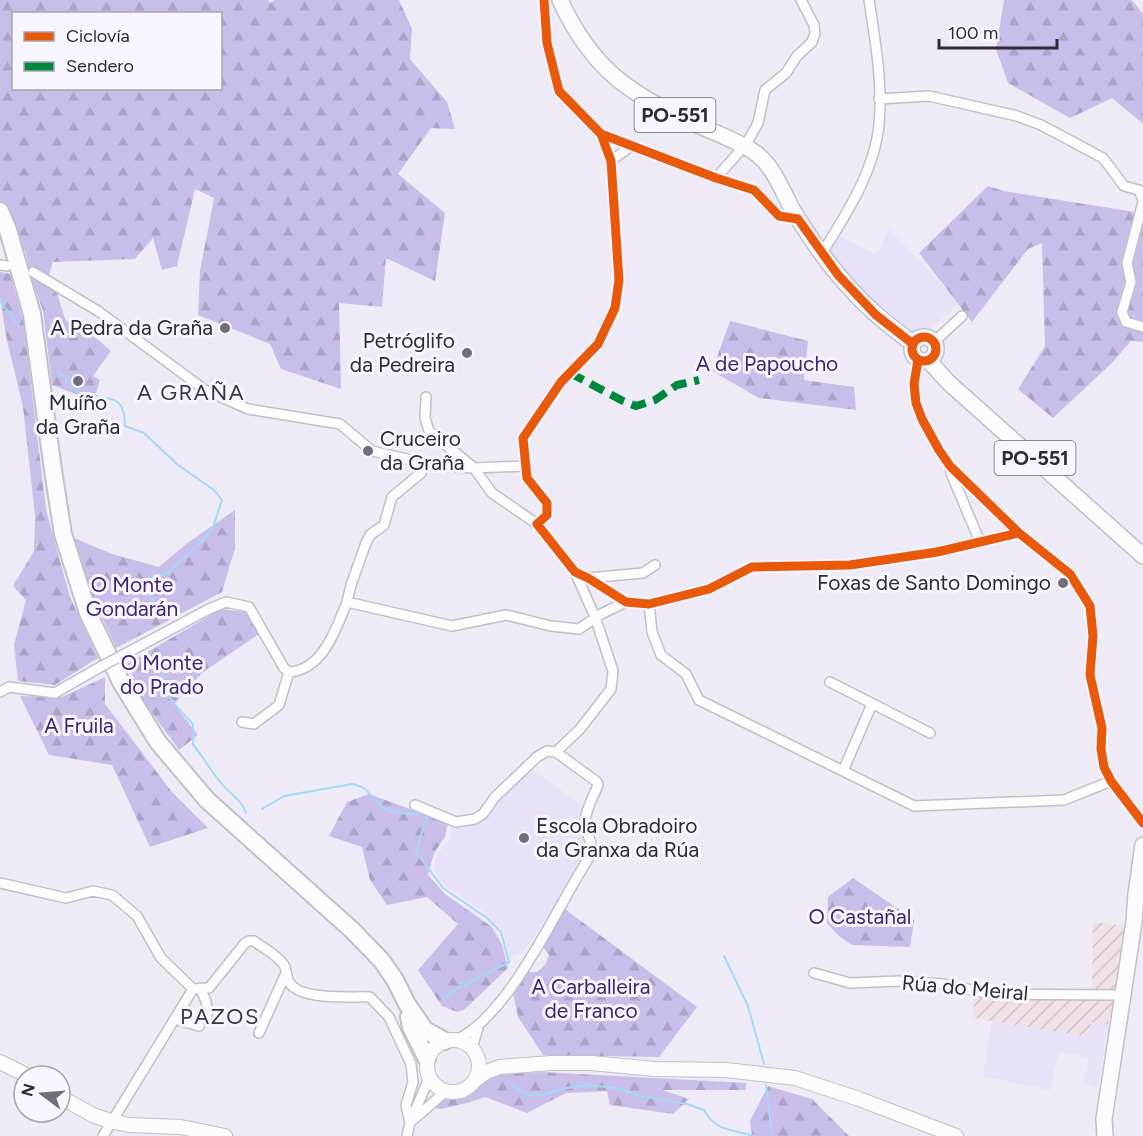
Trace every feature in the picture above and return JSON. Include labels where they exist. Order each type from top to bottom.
[{"type":"highway","points":[[0,211],[8,230],[32,314],[52,470],[63,534],[88,613],[121,682],[158,742],[207,800],[352,930],[382,961],[425,1030],[451,1040]]},
{"type":"highway","points":[[407,1004],[411,1027],[427,1059]]},
{"type":"main road","name":"PO-551","points":[[560,0],[570,22],[592,55],[633,92],[660,108],[755,153],[776,178],[798,219],[822,253],[876,315],[913,344],[912,351],[1143,556]]},
{"type":"main road","points":[[913,344],[915,340],[923,337],[934,342],[936,350],[923,360]]},
{"type":"main road","points":[[1118,1002],[1134,922],[1143,846]]},
{"type":"main road","points":[[1096,1136],[1124,970],[1122,963],[1128,924],[1136,894]]},
{"type":"main road","points":[[500,1067],[483,1062],[462,1041],[451,1040],[437,1044],[427,1059],[427,1072],[435,1087],[453,1093],[462,1091],[486,1072],[500,1067],[551,1063],[591,1063],[655,1069],[726,1070],[795,1078],[859,1099],[956,1136]]},
{"type":"main road","points":[[475,1053],[479,1069],[475,1080]]},
{"type":"main road","points":[[1105,1136],[1104,1119],[1111,1054]]},
{"type":"main road","points":[[72,1103],[96,1116],[155,1131],[202,1130],[225,1136]]},
{"type":"street","points":[[537,524],[547,515],[547,503],[527,478],[523,438],[561,382],[598,344],[615,308],[619,280],[611,161],[601,135],[560,91],[547,43],[544,0]]},
{"type":"street","points":[[749,139],[758,123],[765,90],[786,74],[797,56],[812,42],[815,33],[814,25],[801,0]]},
{"type":"street","points":[[822,253],[845,215],[873,153],[879,125],[879,99],[869,0]]},
{"type":"street","points":[[879,99],[929,96],[1017,116],[1041,125],[1103,158],[1124,186],[1139,190],[1143,201],[1127,263],[1131,282],[1122,312],[1126,322],[1143,327]]},
{"type":"street","points":[[601,135],[754,190],[779,216],[798,219]]},
{"type":"street","points":[[611,161],[631,146]]},
{"type":"street","points":[[716,178],[739,152]]},
{"type":"street","points":[[33,272],[98,311],[205,390],[248,409],[340,424],[372,451],[437,466],[474,468],[525,466]]},
{"type":"street","points":[[934,342],[962,316]]},
{"type":"street","points":[[923,360],[915,384],[916,403],[933,440],[950,466],[1019,533],[1070,574],[1090,606],[1093,636],[1090,675],[1102,728],[1101,748],[1104,767],[1143,823]]},
{"type":"street","points":[[426,397],[425,418],[429,431],[474,468],[492,493],[537,524],[574,572],[595,617],[613,671],[611,689],[580,729],[555,752]]},
{"type":"street","points":[[0,692],[9,687],[55,693],[209,609],[226,602],[249,607],[284,668],[289,672],[296,671],[322,655],[347,602],[370,535],[384,525],[392,497],[421,473],[422,462]]},
{"type":"street","points":[[950,466],[980,542]]},
{"type":"street","points":[[347,602],[452,626],[506,615],[551,626],[579,629],[595,617],[626,602],[649,603],[709,590],[752,567],[850,565],[937,552],[1019,533]]},
{"type":"street","points":[[588,578],[643,573],[655,565]]},
{"type":"street","points":[[574,572],[626,602]]},
{"type":"street","points":[[649,603],[652,633],[662,655],[686,674],[699,700],[914,806],[1064,800],[1112,781]]},
{"type":"street","points":[[242,722],[254,724],[279,705],[289,672]]},
{"type":"street","points":[[830,682],[930,733]]},
{"type":"street","points":[[843,771],[872,704]]},
{"type":"street","points":[[415,805],[456,822],[475,819],[483,814],[495,797],[537,757],[547,751],[555,752],[598,785],[585,827],[592,853],[519,975],[499,1003],[479,1026],[451,1040]]},
{"type":"street","points":[[0,883],[66,898],[93,891],[111,895],[137,916],[161,958],[197,989],[208,1010],[202,1022],[175,1019]]},
{"type":"street","points":[[103,1136],[175,1019],[197,989],[209,988],[249,941],[254,941],[281,962],[288,982],[306,995],[370,997],[389,1017],[411,1064],[414,1083],[406,1105],[410,1123]]},
{"type":"street","name":"Rúa do Meiral","points":[[814,972],[850,983],[899,981],[944,984],[991,993],[1118,1002]]},
{"type":"street","points":[[259,1033],[286,973]]},
{"type":"street","points":[[475,1053],[479,1026]]},
{"type":"street","points":[[407,1136],[410,1123],[429,1078]]},
{"type":"street","points":[[410,1123],[445,1092]]},
{"type":"shaded area","points":[[890,229],[959,303],[923,337],[918,338],[872,298],[829,253],[838,235],[876,255]]},
{"type":"shaded area","points":[[530,768],[587,809],[590,845],[586,859],[523,953],[510,957],[502,930],[485,913],[445,886],[433,869],[439,852],[449,841],[452,823],[468,824]]},
{"type":"shaded area","points":[[1093,922],[1126,926],[1116,991],[1092,992]]},
{"type":"shaded area","points":[[974,994],[1115,998],[1112,1018],[1109,1018],[1108,1025],[1091,1022],[1089,1037],[973,1018]]},
{"type":"shaded area","points":[[992,1021],[1089,1037],[1091,1022],[1108,1025],[1098,1087],[1083,1083],[1089,1058],[1062,1052],[1058,1055],[1050,1090],[983,1076]]},
{"type":"green space","points":[[0,0],[269,0],[270,3],[275,0],[399,0],[412,29],[410,59],[447,102],[455,129],[431,128],[398,174],[445,213],[435,281],[386,258],[382,307],[339,303],[341,389],[281,369],[270,344],[198,315],[200,271],[214,198],[195,189],[177,266],[162,270],[153,238],[135,259],[53,262],[49,275],[29,268],[25,250],[0,240]]},
{"type":"green space","points":[[1004,0],[1132,0],[1143,14],[1143,124],[1112,98],[1070,118],[1008,83],[996,49]]},
{"type":"green space","points":[[988,186],[1004,191],[1135,212],[1143,197],[1143,342],[1131,341],[1112,363],[1053,418],[1018,389],[1045,346],[1042,243],[1028,249],[972,322],[919,253]]},
{"type":"green space","points":[[0,272],[10,274],[24,324],[46,510],[70,597],[98,658],[55,685],[18,681],[14,645],[26,600],[13,586],[34,551],[35,516],[23,407],[6,336],[0,298]]},
{"type":"green space","points":[[30,274],[56,290],[65,319],[85,338],[90,333],[111,351],[93,376],[100,380],[94,401],[52,385],[43,311]]},
{"type":"green space","name":"A de Papoucho","points":[[730,321],[808,341],[804,380],[854,387],[856,410],[759,398],[712,371]]},
{"type":"green space","name":"O Monte Gondarán","points":[[235,510],[235,548],[222,592],[116,648],[94,600],[74,538],[112,554],[159,567],[186,544]]},
{"type":"green space","name":"O Monte do Prado","points":[[221,609],[245,612],[259,634],[203,672],[174,704],[198,735],[179,750],[142,699],[127,664]]},
{"type":"green space","name":"A Fruila","points":[[105,677],[105,704],[172,792],[208,828],[150,847],[112,765],[49,755],[20,696],[62,697]]},
{"type":"green space","points":[[369,794],[448,823],[445,837],[434,853],[428,875],[445,894],[492,927],[502,945],[508,968],[465,1009],[457,1012],[442,1006],[418,970],[458,924],[427,897],[387,905],[370,880],[362,847],[329,836],[347,802]]},
{"type":"green space","name":"O Castañal","points":[[853,878],[914,920],[910,947],[852,945],[840,937],[827,923],[828,897]]},
{"type":"green space","name":"A Carballeira de Franco","points":[[562,907],[697,1007],[659,1057],[543,1055],[518,1017],[513,993],[524,972],[537,972],[545,965],[549,955],[540,943]]},
{"type":"green space","points":[[542,1072],[747,1083],[745,1090],[662,1090],[689,1099],[673,1114],[610,1105],[607,1091],[566,1093],[527,1113],[485,1097],[441,1109],[434,1108],[443,1100],[466,1098],[484,1081],[497,1075]]},
{"type":"green space","points":[[768,1086],[812,1099],[849,1136],[752,1136],[750,1121]]},
{"type":"waterway","points":[[0,301],[19,326]]},
{"type":"waterway","points":[[58,371],[80,392],[118,403],[122,408],[125,426],[144,433],[178,465],[214,490],[222,500],[212,530],[199,544],[168,573],[148,578],[150,597],[165,614]]},
{"type":"waterway","points":[[165,659],[164,688],[193,724],[193,745],[225,788],[242,804],[246,813]]},
{"type":"waterway","points":[[262,809],[284,796],[352,784],[362,787],[377,803],[391,811],[410,814],[428,813],[416,852],[443,888],[487,918],[501,932],[509,962],[442,999]]},
{"type":"waterway","points":[[724,956],[748,1006],[764,1064]]},
{"type":"waterway","points":[[510,1084],[528,1095],[542,1095],[588,1085],[622,1089],[636,1095],[687,1104],[704,1110],[719,1126],[754,1136]]},
{"type":"waterway","points":[[766,1085],[772,1136]]},
{"type":"marked path","points":[[570,373],[636,406],[655,400],[677,385],[699,380]]},
{"type":"cycle path","points":[[544,0],[547,43],[559,91],[601,134],[754,190],[779,216],[798,219],[838,275],[876,315],[913,344]]},
{"type":"cycle path","points":[[601,134],[611,161],[619,280],[615,308],[598,344],[561,382],[523,438],[527,478],[547,503],[547,515],[537,524],[575,572],[626,602],[649,604],[709,589],[752,567],[850,565],[937,552],[1019,533]]},
{"type":"cycle path","points":[[924,337],[929,338],[935,344],[936,349],[935,354],[929,360],[924,361],[919,360],[913,354],[912,349],[913,344],[919,338],[924,337]]},
{"type":"cycle path","points":[[918,360],[914,384],[916,403],[922,419],[950,466],[1019,533],[1070,574],[1090,606],[1093,636],[1090,675],[1102,728],[1101,749],[1104,767],[1111,781],[1143,823]]},
{"type":"place","name":"A Pedra da Graña","points":[[225,328]]},
{"type":"place","name":"Petróglifo da Pedreira","points":[[467,353]]},
{"type":"place","name":"Muíño da Graña","points":[[78,381]]},
{"type":"place","name":"Cruceiro da Graña","points":[[368,451]]},
{"type":"place","name":"Foxas de Santo Domingo","points":[[1063,583]]},
{"type":"place","name":"Escola Obradoiro da Granxa da Rúa","points":[[524,838]]},
{"type":"district","name":"A GRAÑA","points":[[191,392]]},
{"type":"district","name":"PAZOS","points":[[220,1016]]}]
